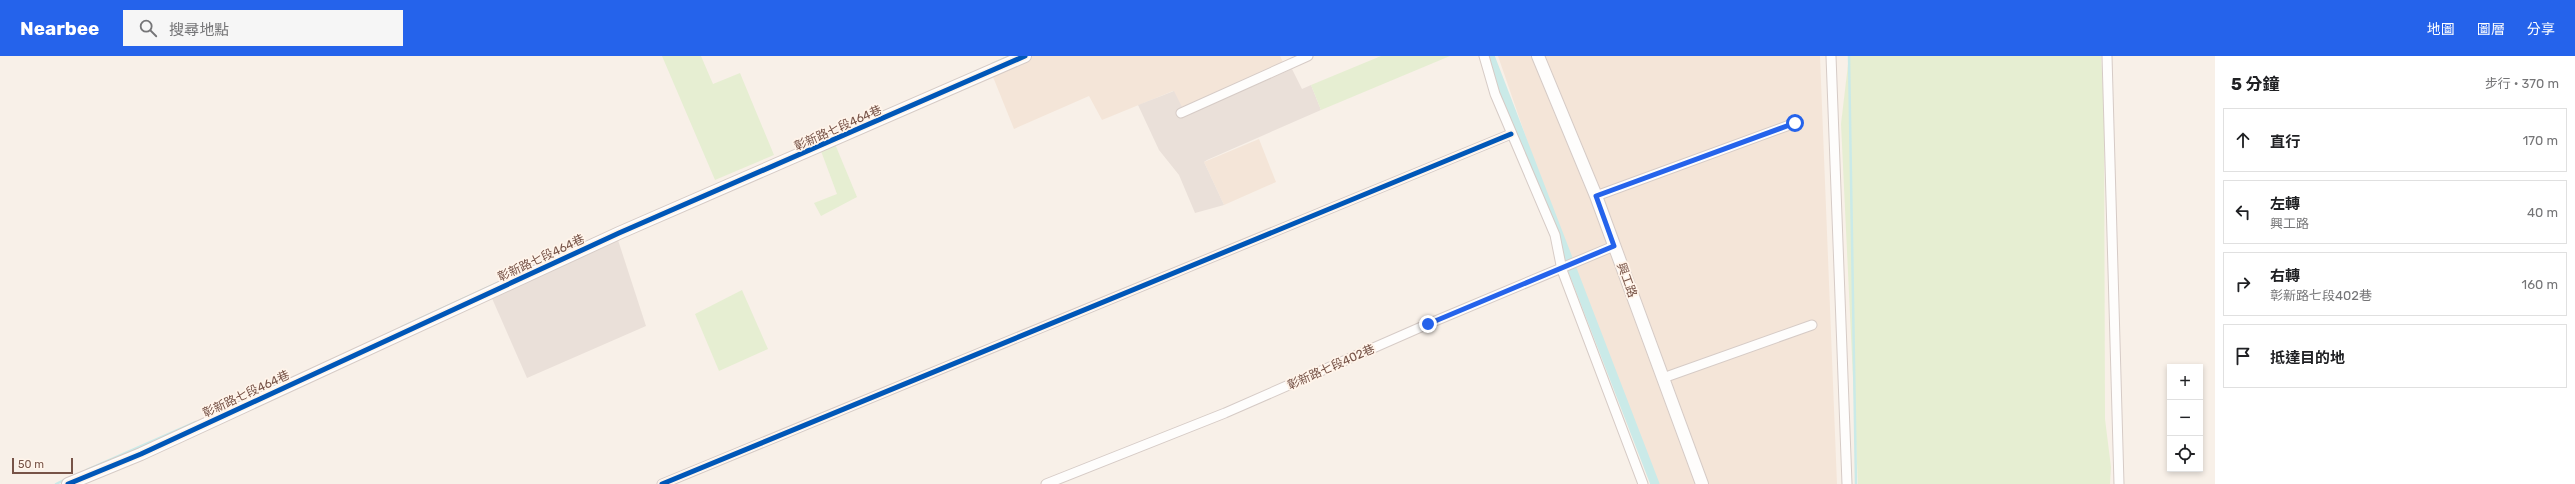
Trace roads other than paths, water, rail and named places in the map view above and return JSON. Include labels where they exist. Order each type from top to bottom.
[{"type":"street","name":"彰新路七段464巷","points":[[68,484],[148,451],[619,233],[1025,56]]},
{"type":"street","points":[[1181,113],[1308,56]]},
{"type":"street","points":[[1484,56],[1495,94],[1555,235],[1562,270],[1643,484]]},
{"type":"street","name":"興工路","points":[[1538,56],[1596,196],[1702,484]]},
{"type":"street","points":[[1832,56],[1847,484]]},
{"type":"street","points":[[2107,56],[2119,484]]},
{"type":"street","points":[[1596,196],[1795,123]]},
{"type":"street","points":[[662,484],[1511,134]]},
{"type":"street","name":"彰新路七段402巷","points":[[1046,484],[1225,413],[1428,324],[1562,270],[1614,246]]},
{"type":"street","points":[[1662,378],[1812,325]]},
{"type":"waterway","points":[[992,64],[1010,56]]},
{"type":"waterway","points":[[1490,56],[1655,484]]},
{"type":"waterway","points":[[1849,56],[1856,484]]},
{"type":"waterway","points":[[402,327],[575,247]]},
{"type":"waterway","points":[[87,470],[196,422]]},
{"type":"waterway","points":[[56,484],[66,479]]}]
